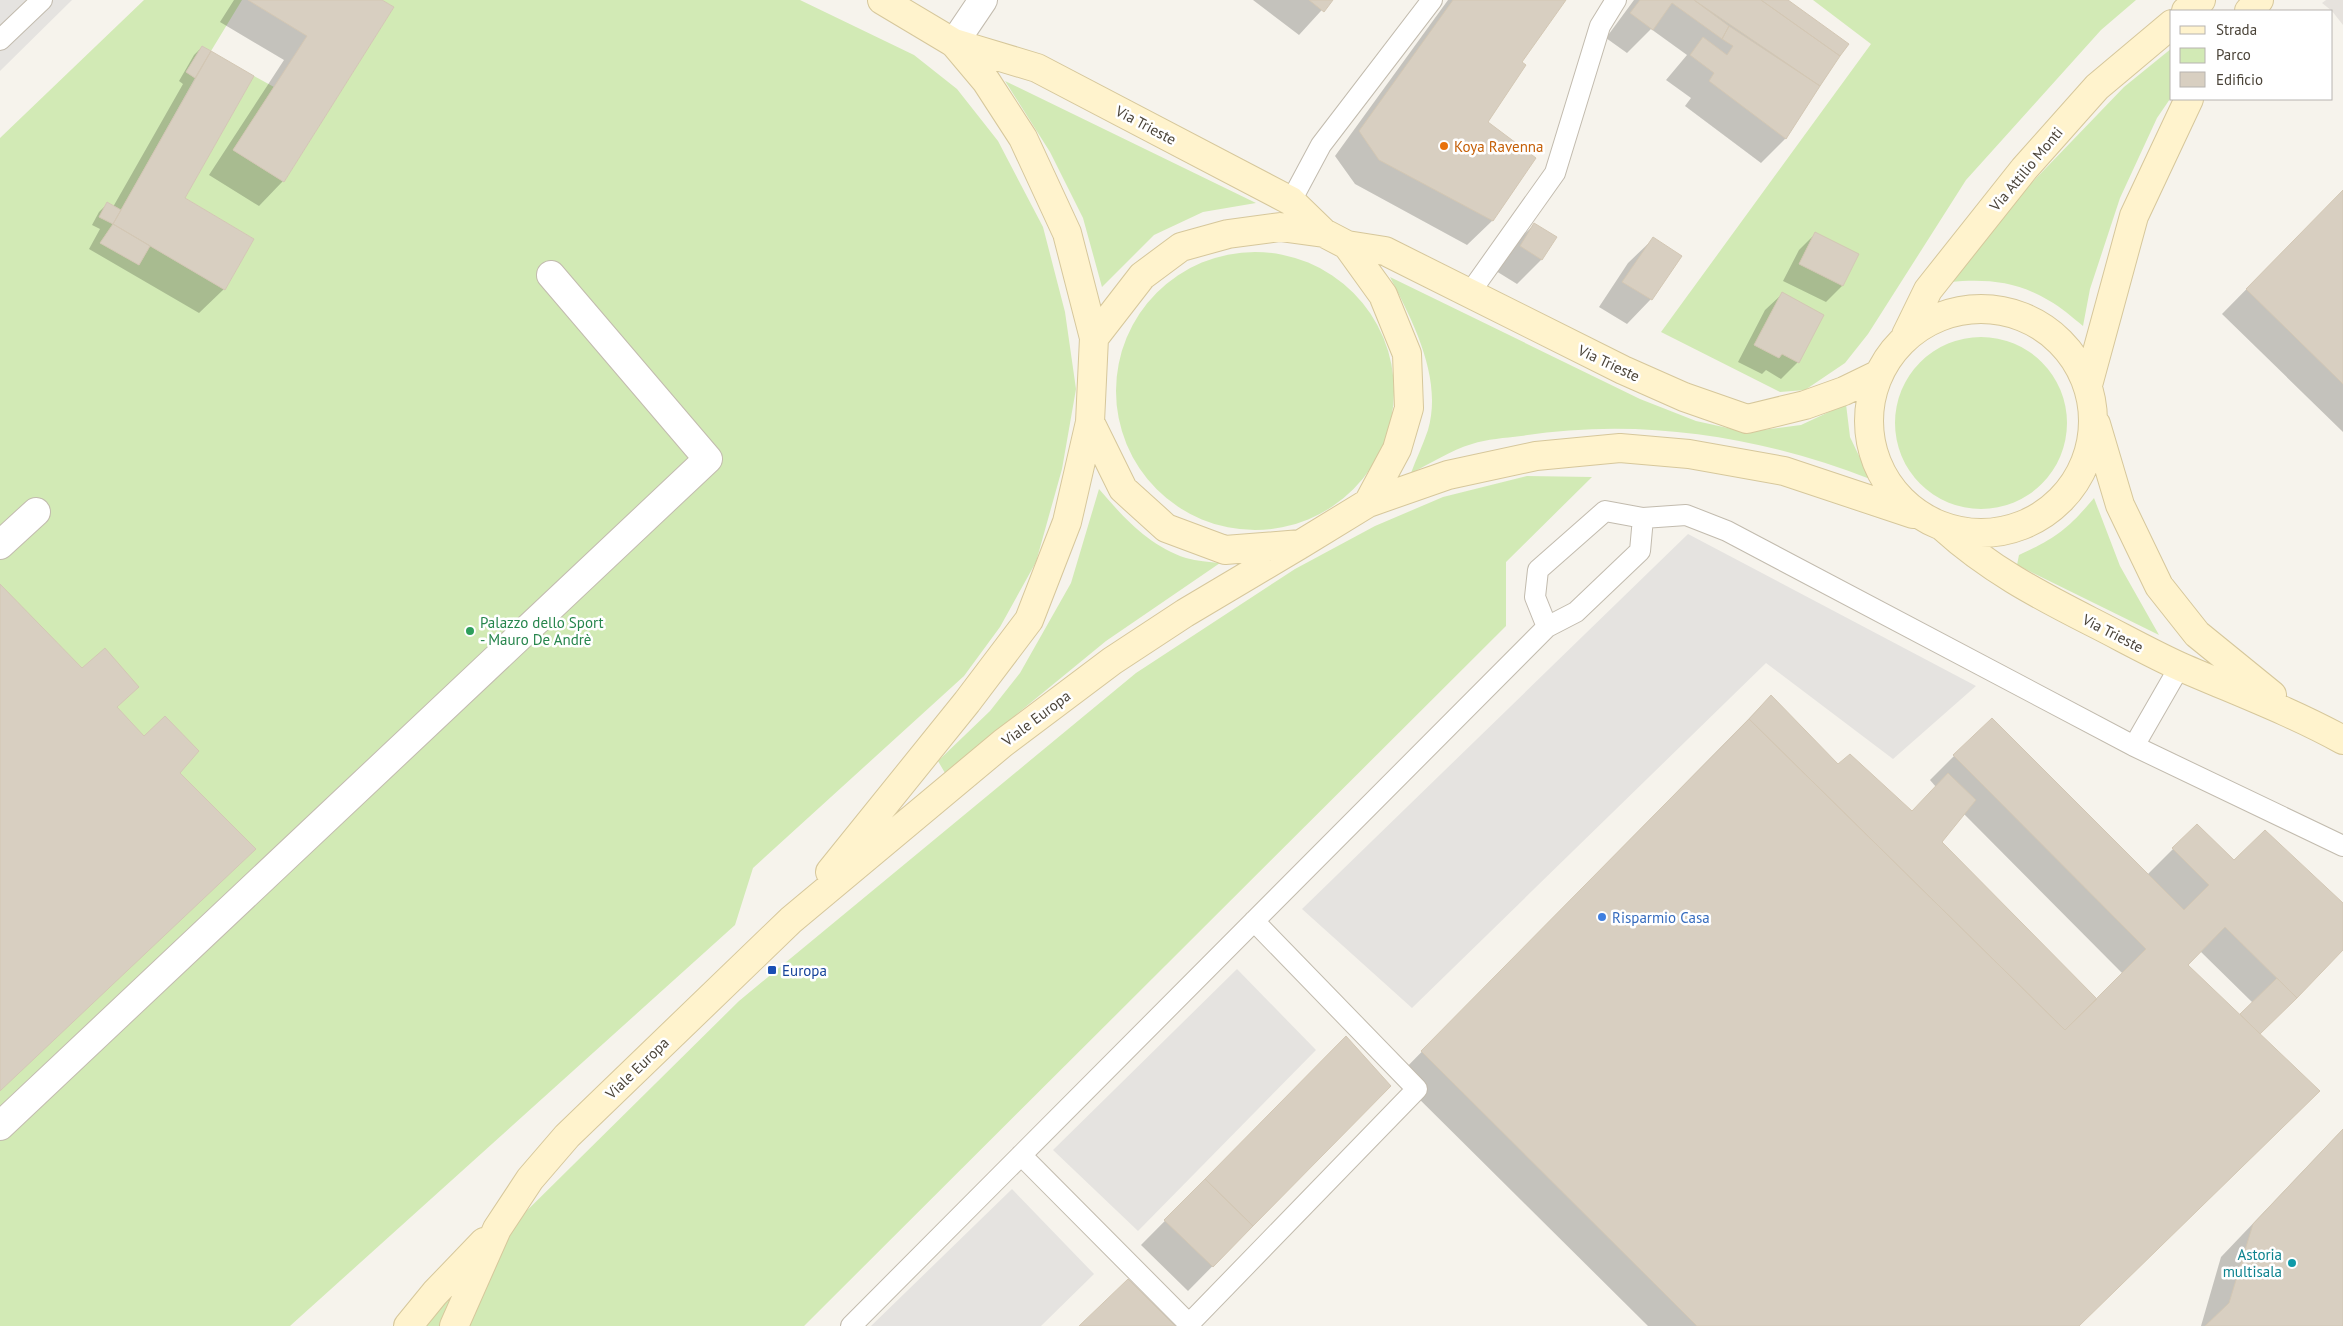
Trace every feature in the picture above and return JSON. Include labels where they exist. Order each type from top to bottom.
[{"type":"main road","name":"Via Trieste","points":[[882,0],[954,43],[1037,68],[1291,201],[1335,239],[1385,251],[1623,370],[1684,397],[1747,419],[1844,392],[1879,374]]},
{"type":"main road","points":[[2187,10],[2201,0]]},
{"type":"main road","points":[[2250,10],[2258,0]]},
{"type":"main road","name":"Via Attilio Monti","points":[[1879,374],[1906,335],[1928,290],[2024,168],[2097,88],[2170,26]]},
{"type":"main road","name":"Via Trieste","points":[[954,43],[986,81],[1023,138],[1067,232],[1094,338],[1090,422]]},
{"type":"main road","points":[[2088,385],[2134,216],[2189,100]]},
{"type":"main road","points":[[1094,338],[1142,276],[1181,247],[1228,234],[1280,227],[1335,239],[1382,295],[1406,354],[1409,408],[1397,449],[1368,503]]},
{"type":"main road","points":[[1879,374],[1870,405],[1870,438],[1880,469],[1898,497],[1933,523],[1981,534],[2018,528],[2050,511],[2075,483],[2090,449],[2093,412],[2088,385],[2071,354],[2052,335],[2045,329],[2014,314],[1979,309],[1945,315],[1906,335]]},
{"type":"main road","name":"Via Trieste","points":[[2093,412],[2120,505],[2159,586],[2197,634],[2296,715]]},
{"type":"main road","points":[[1090,422],[1123,489],[1166,528],[1226,550],[1301,544]]},
{"type":"main road","name":"Viale Europa","points":[[791,920],[961,709],[1029,620],[1067,522],[1090,422]]},
{"type":"main road","name":"Via Trieste","points":[[1368,503],[1448,475],[1536,456],[1620,448],[1689,454],[1784,471],[1933,523],[2004,575],[2180,666],[2296,715],[2343,740]]},
{"type":"main road","name":"Viale Europa","points":[[454,1326],[497,1229],[530,1179],[567,1136],[791,920],[1003,743],[1112,661],[1185,613],[1368,503]]},
{"type":"main road","name":"Viale Europa","points":[[408,1326],[435,1293],[497,1229]]},
{"type":"street","points":[[954,43],[983,0]]},
{"type":"street","points":[[0,1126],[708,459],[551,274]]},
{"type":"street","points":[[0,545],[36,512]]},
{"type":"lane","points":[[0,40],[42,0]]},
{"type":"lane","points":[[1291,201],[1321,144],[1432,0]]},
{"type":"lane","points":[[1469,294],[1555,173],[1600,26],[1616,0]]},
{"type":"lane","points":[[1547,627],[1535,598],[1538,570],[1605,511],[1643,518],[1686,515],[1727,531],[2134,746],[2343,846]]},
{"type":"lane","points":[[851,1326],[1547,627],[1576,612],[1640,551],[1643,518]]},
{"type":"lane","points":[[2134,746],[2180,666]]},
{"type":"lane","points":[[1021,1155],[1190,1325],[1417,1089],[1254,921]]},
{"type":"shaded area","points":[[0,0],[72,0],[0,71]]},
{"type":"shaded area","points":[[2326,0],[2343,0],[2343,25],[2333,10],[2322,3]]},
{"type":"shaded area","points":[[1688,534],[1976,686],[1893,759],[1766,663],[1412,1008],[1302,909]]},
{"type":"shaded area","points":[[1237,969],[1316,1050],[1138,1231],[1053,1150]]},
{"type":"shaded area","points":[[1012,1189],[1094,1274],[1041,1326],[871,1326]]},
{"type":"green space","name":"Palazzo dello Sport - Mauro De Andrè","points":[[144,0],[242,0],[211,51],[202,46],[186,72],[195,78],[121,210],[107,202],[99,217],[113,224],[101,243],[139,265],[150,246],[225,290],[254,239],[185,198],[254,76],[274,87],[233,150],[284,182],[394,7],[382,0],[800,0],[914,55],[957,89],[998,141],[1043,227],[1065,312],[1076,389],[1062,469],[1036,562],[1000,627],[964,676],[753,868],[735,925],[290,1326],[0,1326],[0,138]]},
{"type":"green space","points":[[1813,0],[2136,0],[2101,30],[1966,180],[1868,334],[1845,363],[1805,390],[1780,392],[1661,332],[1871,44]]},
{"type":"green space","points":[[2170,50],[2170,99],[2157,118],[2120,198],[2090,289],[2083,326],[2053,303],[2012,285],[1988,281],[1950,282],[2015,200],[2124,87]]},
{"type":"green space","points":[[1005,81],[1256,203],[1203,212],[1154,235],[1102,287],[1083,218],[1050,152]]},
{"type":"green space","points":[[1255,252],[1282,255],[1308,263],[1332,276],[1353,293],[1370,314],[1383,338],[1391,364],[1394,391],[1391,418],[1383,444],[1370,468],[1353,489],[1332,506],[1308,519],[1282,527],[1255,530],[1228,527],[1202,519],[1178,506],[1157,489],[1140,468],[1127,444],[1119,418],[1116,391],[1119,364],[1127,338],[1140,314],[1157,293],[1178,276],[1202,263],[1228,255]]},
{"type":"green space","points":[[1390,277],[1640,399],[1696,421],[1746,432],[1801,425],[1846,404],[1850,437],[1870,479],[1786,451],[1742,441],[1654,430],[1610,429],[1565,431],[1484,441],[1456,450],[1411,473],[1428,430],[1432,410],[1432,390],[1429,371],[1416,331]]},
{"type":"green space","points":[[1973,337],[1989,337],[2022,347],[2036,356],[2048,368],[2057,382],[2063,398],[2067,423],[2065,440],[2057,464],[2048,478],[2036,490],[2022,499],[2006,505],[1989,509],[1973,509],[1940,499],[1926,490],[1914,478],[1905,464],[1899,448],[1895,431],[1895,415],[1905,382],[1914,368],[1926,356],[1940,347],[1956,341]]},
{"type":"green space","points":[[1527,476],[1592,477],[1506,562],[1506,626],[804,1326],[410,1326],[739,1001],[1136,673],[1295,569],[1375,526],[1443,497]]},
{"type":"green space","points":[[1099,489],[1127,520],[1160,546],[1186,558],[1220,563],[1106,641],[945,773],[938,761],[990,711],[1020,673],[1071,583]]},
{"type":"green space","points":[[2094,498],[2120,566],[2159,635],[2017,565],[2019,555],[2061,532],[2077,518]]},
{"type":"building","points":[[248,0],[382,0],[394,7],[284,182],[233,150],[307,36]]},
{"type":"building","points":[[1309,0],[1333,0],[1324,12]]},
{"type":"building","points":[[1453,0],[1566,0],[1522,62],[1526,65],[1488,122],[1536,158],[1493,221],[1379,160],[1359,131]]},
{"type":"building","points":[[1640,0],[1694,0],[1729,26],[1722,39],[1672,3],[1653,30],[1630,13]]},
{"type":"building","points":[[1694,0],[1761,0],[1840,56],[1820,86]]},
{"type":"building","points":[[1761,0],[1788,0],[1849,44],[1840,56]]},
{"type":"building","points":[[1729,26],[1820,86],[1786,139],[1709,81],[1714,73],[1690,55],[1703,37],[1727,55],[1733,46],[1722,39]]},
{"type":"building","points":[[202,46],[211,51],[195,78],[186,72]]},
{"type":"building","points":[[211,51],[254,76],[185,198],[254,239],[225,290],[113,224]]},
{"type":"building","points":[[2343,190],[2343,384],[2246,289]]},
{"type":"building","points":[[107,202],[121,210],[113,224],[99,217]]},
{"type":"building","points":[[1534,223],[1557,237],[1542,260],[1520,246]]},
{"type":"building","points":[[113,224],[150,246],[139,265],[100,243]]},
{"type":"building","points":[[1815,232],[1859,254],[1843,286],[1799,264]]},
{"type":"building","points":[[1653,237],[1682,256],[1652,300],[1622,282]]},
{"type":"building","points":[[1782,292],[1824,315],[1799,363],[1782,354],[1779,358],[1754,345]]},
{"type":"building","points":[[0,584],[82,668],[105,648],[139,687],[117,707],[144,736],[165,716],[199,751],[180,773],[256,849],[0,1091]]},
{"type":"building","points":[[1771,695],[1838,764],[1850,754],[1912,811],[1948,773],[1976,800],[1942,842],[2097,999],[2065,1030],[1749,719]]},
{"type":"building","points":[[1992,718],[2184,910],[2209,885],[2172,848],[2197,824],[2234,860],[2265,830],[2343,903],[2343,950],[2297,998],[2225,927],[2188,965],[2320,1091],[2079,1326],[1697,1326],[1421,1051],[1749,719],[2065,1030],[2146,949],[1953,755]]},
{"type":"building","points":[[2277,978],[2297,998],[2260,1034],[2240,1014]]},
{"type":"building","points":[[1346,1036],[1391,1086],[1253,1226],[1205,1179]]},
{"type":"building","name":"Astoria multisala","points":[[2343,1129],[2343,1326],[2205,1326],[2229,1303],[2253,1224]]},
{"type":"building","points":[[1205,1179],[1253,1226],[1213,1267],[1164,1220]]},
{"type":"building","points":[[1128,1279],[1175,1326],[1079,1326]]},
{"type":"place","name":"Koya Ravenna","points":[[1444,146]]},
{"type":"place","name":"Palazzo dello Sport - Mauro De Andrè","points":[[470,631]]},
{"type":"place","name":"Risparmio Casa","points":[[1602,917]]},
{"type":"place","name":"Europa","points":[[772,970]]},
{"type":"place","name":"Astoria multisala","points":[[2292,1263]]}]
